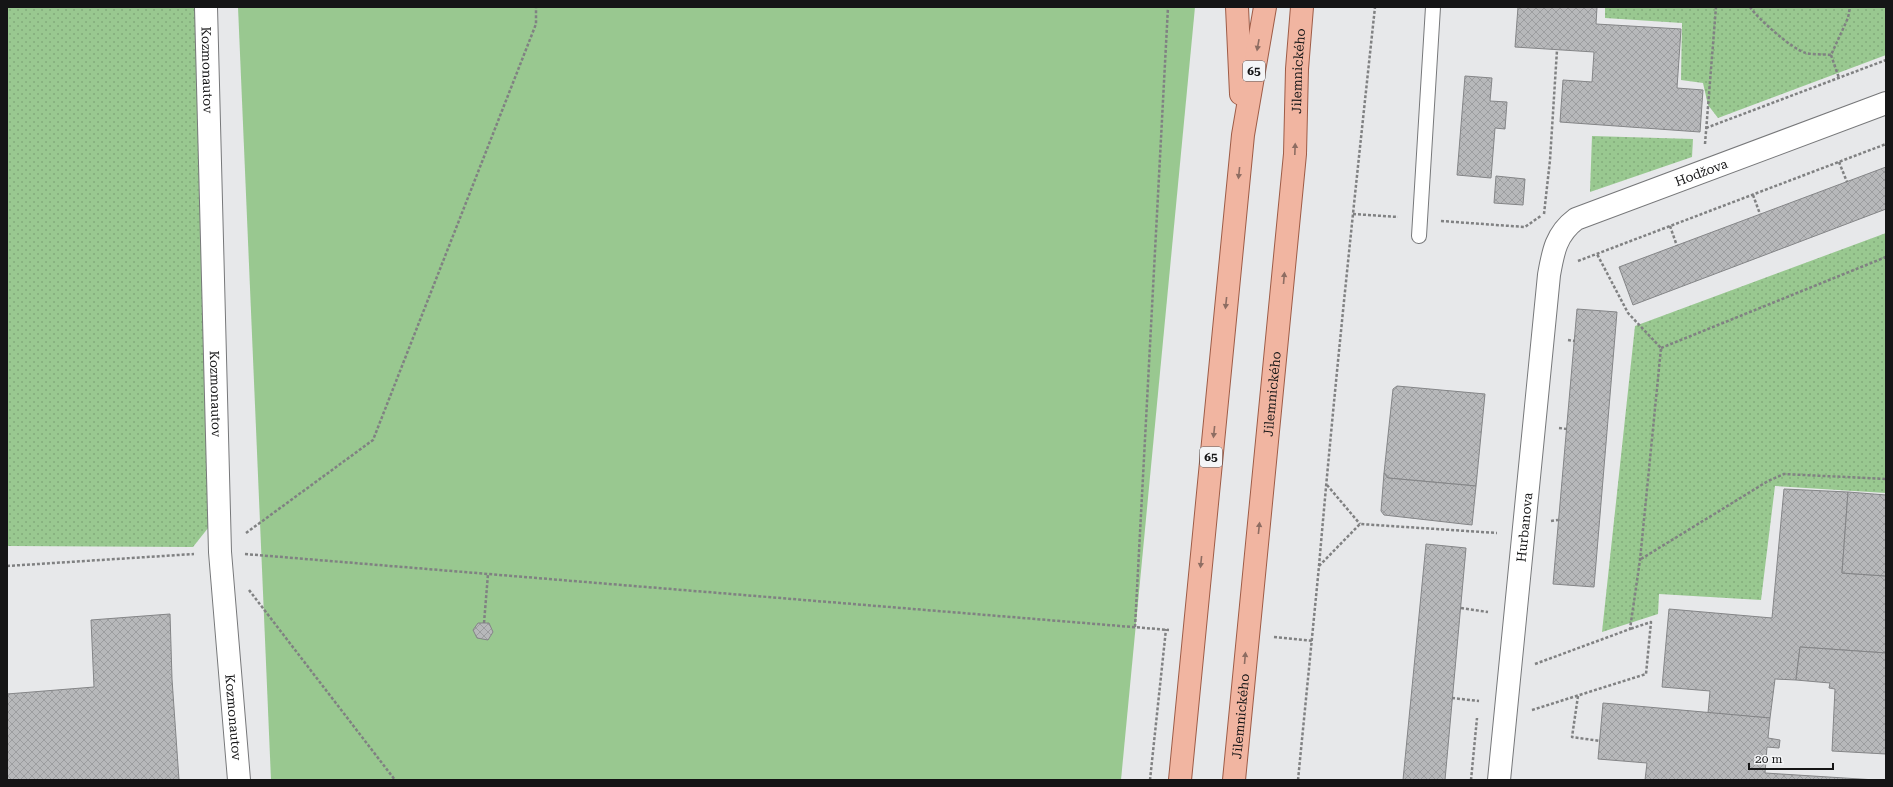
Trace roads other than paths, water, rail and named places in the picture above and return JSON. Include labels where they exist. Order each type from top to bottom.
[{"type":"main road","name":"65","points":[[1237,7],[1243,135]]},
{"type":"main road","name":"65","points":[[1180,780],[1243,135],[1265,7]]},
{"type":"main road","name":"Jilemnického","points":[[1234,780],[1295,154],[1297,69],[1302,7]]},
{"type":"street","name":"Kozmonautov","points":[[206,7],[220,552],[239,780]]},
{"type":"street","name":"Hodžova","points":[[1549,275],[1553,251],[1558,240],[1565,228],[1576,220],[1886,103]]},
{"type":"street","name":"Hurbanova","points":[[1500,780],[1549,275]]},
{"type":"lane","points":[[1419,236],[1433,7]]}]
